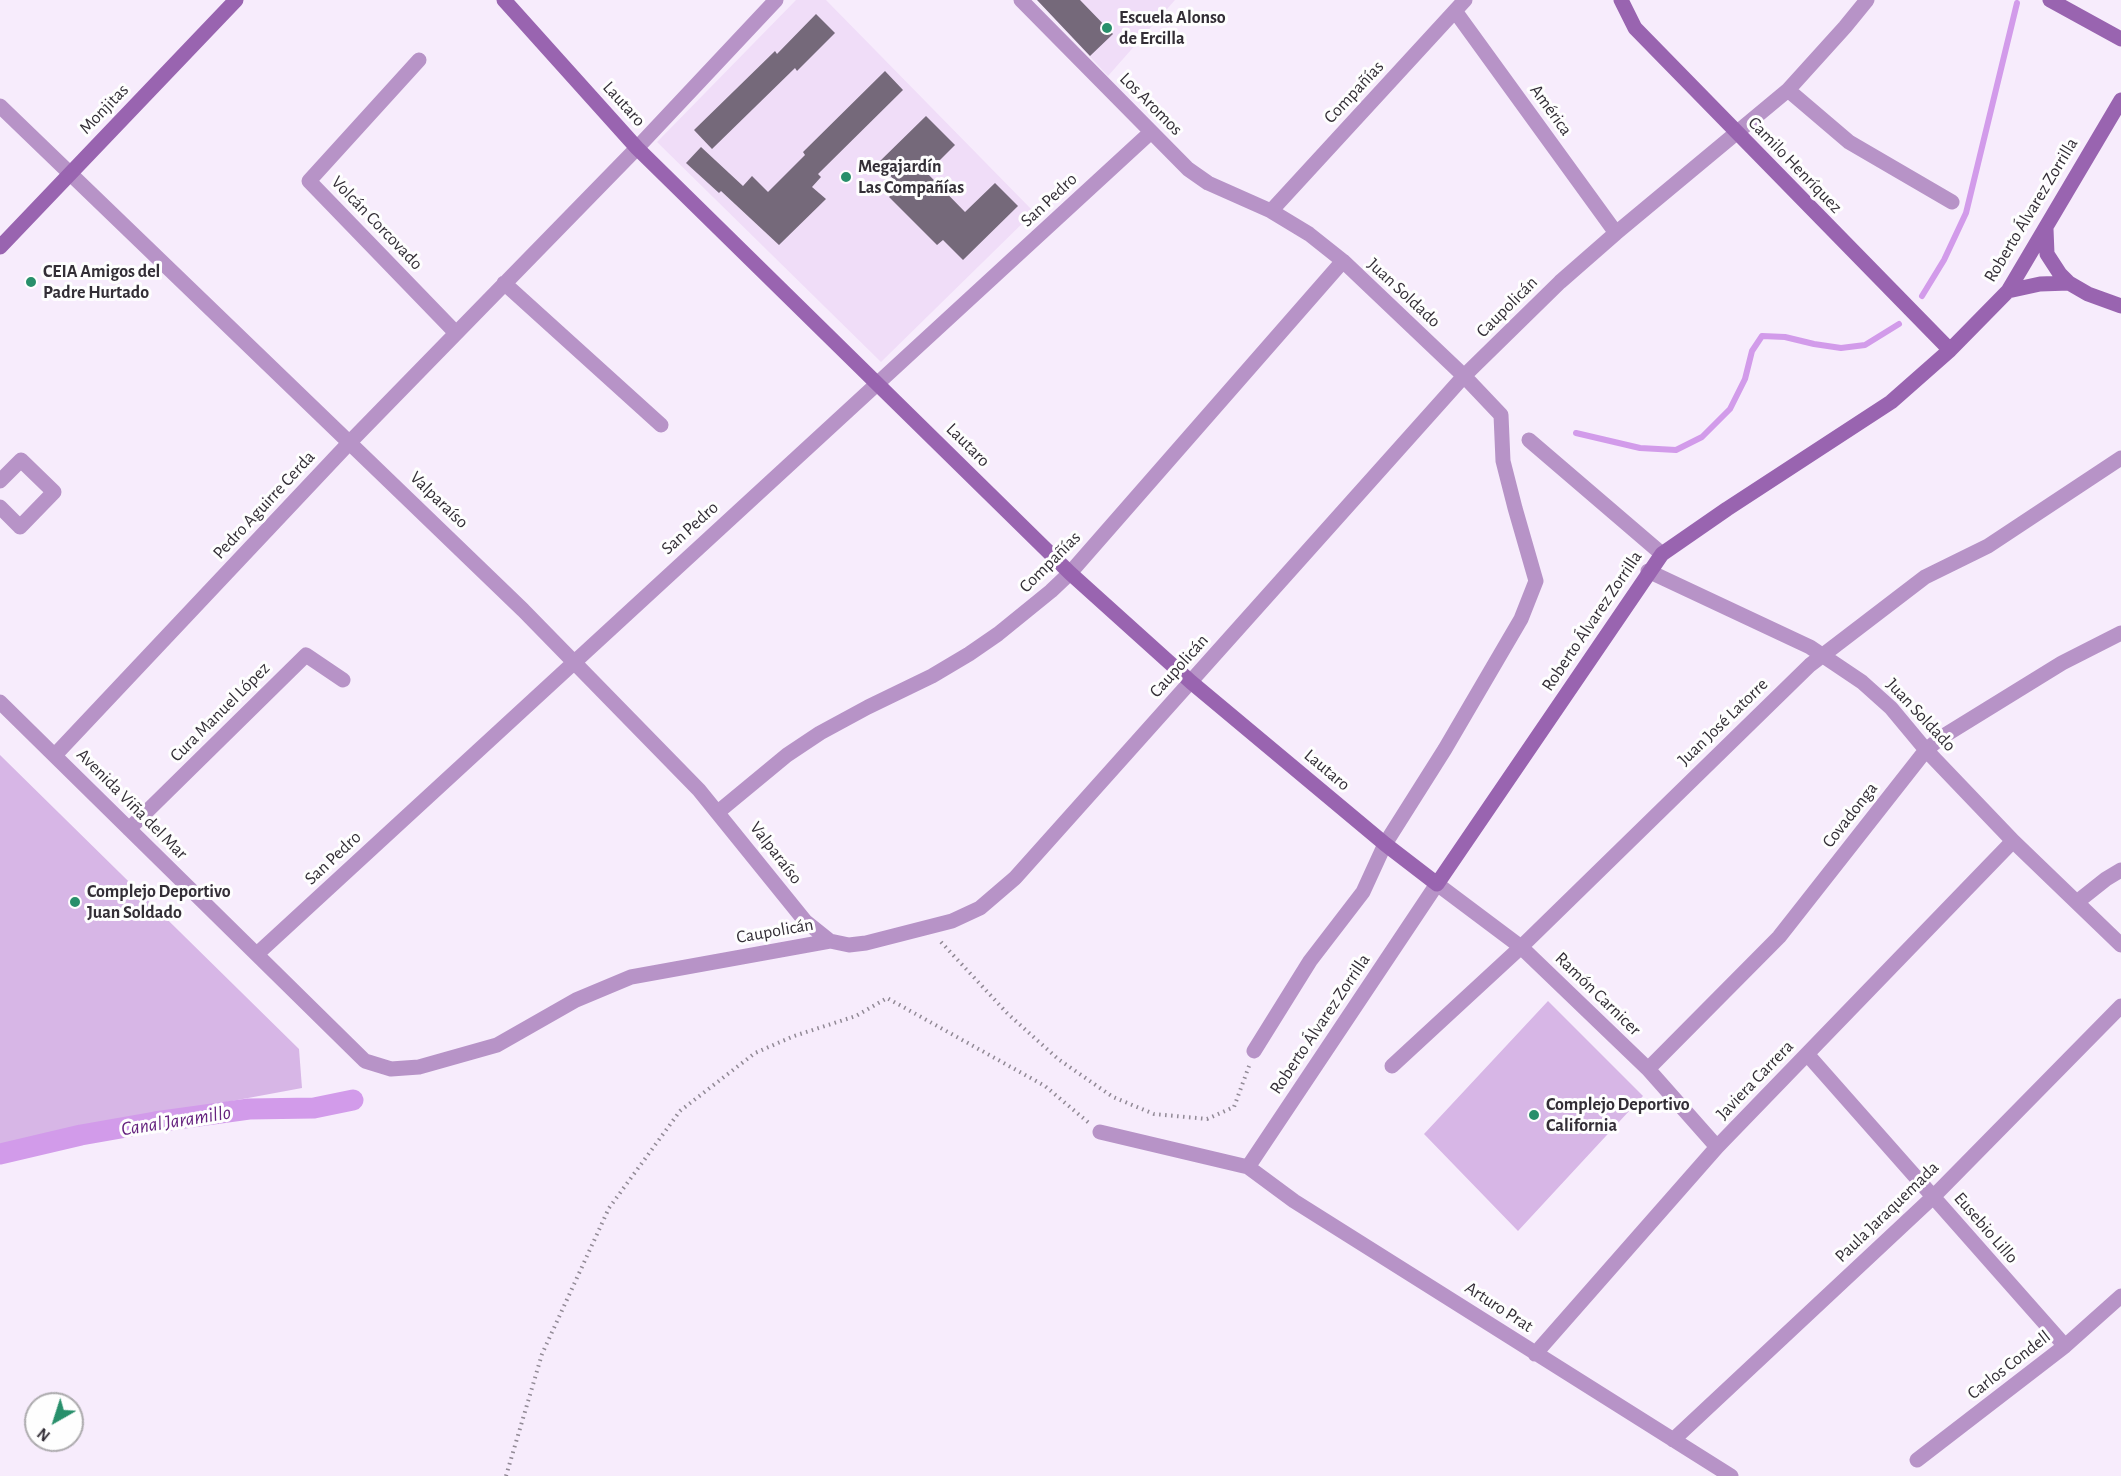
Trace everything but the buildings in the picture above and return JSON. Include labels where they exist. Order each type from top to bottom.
[{"type":"street","name":"Monjitas","points":[[0,247],[236,0]]},
{"type":"street","name":"Pedro Aguirre Cerda","points":[[55,755],[350,442],[637,148],[776,0]]},
{"type":"street","name":"Los Aromos","points":[[1021,0],[1188,169],[1208,183],[1271,211]]},
{"type":"street","name":"Camilo Henríquez","points":[[1621,0],[1635,28],[1950,350]]},
{"type":"street","name":"Caupolicán","points":[[365,1061],[391,1069],[419,1067],[497,1045],[576,1000],[631,977],[830,941],[849,945],[858,944],[952,921],[980,908],[1015,878],[1464,376],[1560,282],[1788,90],[1867,0]]},
{"type":"street","points":[[2050,0],[2121,39]]},
{"type":"street","name":"Lautaro","points":[[510,2],[637,148],[1070,573],[1191,682],[1385,844],[1437,884]]},
{"type":"street","name":"Compañías","points":[[1271,211],[1460,5]]},
{"type":"street","name":"América","points":[[1460,5],[1616,233]]},
{"type":"street","name":"Volcán Corcovado","points":[[419,60],[309,180],[456,333]]},
{"type":"street","points":[[1788,90],[1849,142],[1952,202]]},
{"type":"street","name":"Roberto Álvarez Zorrilla","points":[[1248,1167],[1648,571],[1662,554],[1891,402],[1950,350],[2008,291],[2121,100]]},
{"type":"street","name":"Valparaíso","points":[[0,106],[480,567],[673,762],[718,812],[805,921],[830,941]]},
{"type":"street","name":"San Pedro","points":[[257,954],[1151,132]]},
{"type":"street","name":"Juan Soldado","points":[[1271,211],[1309,234],[1343,261],[1502,415],[1503,461],[1536,580],[1521,619],[1445,749],[1385,844]]},
{"type":"street","points":[[2047,223],[2045,236],[2047,254],[2051,263],[2069,283],[2088,294],[2121,306]]},
{"type":"street","name":"Compañías","points":[[718,812],[787,755],[820,733],[932,676],[969,654],[1025,613],[1070,573],[1343,261]]},
{"type":"street","points":[[2008,291],[2040,284],[2069,283]]},
{"type":"street","points":[[504,284],[661,425]]},
{"type":"street","points":[[1529,440],[1662,554]]},
{"type":"street","name":"Juan José Latorre","points":[[1392,1066],[1521,947],[1810,665],[1925,577],[1988,546],[2121,458]]},
{"type":"street","points":[[0,481],[21,460],[54,492],[20,527],[0,507]]},
{"type":"street","name":"Juan Soldado","points":[[1648,571],[1823,655],[1862,682],[1883,701],[1926,750],[2013,841],[2121,945]]},
{"type":"street","name":"Covadonga","points":[[1648,1069],[1779,937],[1926,750],[1942,737],[2062,663],[2121,633]]},
{"type":"street","name":"Cura Manuel López","points":[[129,829],[306,655],[342,680]]},
{"type":"street","name":"Avenida Viña del Mar","points":[[0,702],[365,1061]]},
{"type":"street","name":"Javiera Carrera","points":[[1535,1354],[1717,1147],[2013,841]]},
{"type":"street","points":[[1254,1051],[1310,961],[1364,892],[1385,844]]},
{"type":"street","points":[[2077,902],[2121,870]]},
{"type":"street","name":"Ramón Carnicer","points":[[1437,884],[1521,947],[1648,1069],[1717,1147]]},
{"type":"street","name":"Paula Jaraquemada","points":[[1673,1440],[1933,1197],[2121,1006]]},
{"type":"street","name":"Eusebio Lillo","points":[[1807,1054],[2065,1346]]},
{"type":"street","points":[[1100,1132],[1248,1167]]},
{"type":"street","name":"Arturo Prat","points":[[1248,1167],[1294,1201],[1731,1476]]},
{"type":"street","name":"Carlos Condell","points":[[1917,1460],[2065,1346],[2121,1296]]},
{"type":"path","points":[[928,928],[1007,1013],[1058,1059],[1113,1097],[1154,1114],[1207,1119],[1234,1107],[1254,1051]]},
{"type":"path","points":[[506,1476],[542,1354],[609,1208],[680,1111],[755,1053],[794,1036],[856,1016],[887,998],[1045,1086],[1100,1132]]},
{"type":"shaded area","name":"Megajardín Las Compañías","points":[[796,0],[826,0],[1034,212],[881,362],[657,142]]},
{"type":"shaded area","name":"Escuela Alonso de Ercilla","points":[[1037,0],[1175,0],[1108,76]]},
{"type":"shaded area","name":"Complejo Deportivo Juan Soldado","points":[[0,755],[299,1049],[302,1088],[0,1144]]},
{"type":"shaded area","name":"Complejo Deportivo California","points":[[1548,1001],[1643,1096],[1518,1231],[1424,1134]]},
{"type":"waterway","points":[[1922,296],[1944,260],[1966,213],[2017,3]]},
{"type":"waterway","points":[[1576,433],[1640,448],[1676,450],[1702,437],[1730,409],[1745,379],[1752,351],[1762,336],[1785,337],[1841,348],[1865,345],[1899,324]]},
{"type":"waterway","name":"Canal Jaramillo","points":[[0,1154],[81,1135],[155,1122],[249,1109],[314,1108],[353,1100]]},
{"type":"place","name":"Escuela Alonso de Ercilla","points":[[1107,28]]},
{"type":"place","name":"Megajardín Las Compañías","points":[[846,177]]},
{"type":"place","name":"CEIA Amigos del Padre Hurtado","points":[[31,282]]},
{"type":"place","name":"Complejo Deportivo Juan Soldado","points":[[75,902]]},
{"type":"place","name":"Complejo Deportivo California","points":[[1534,1115]]}]
